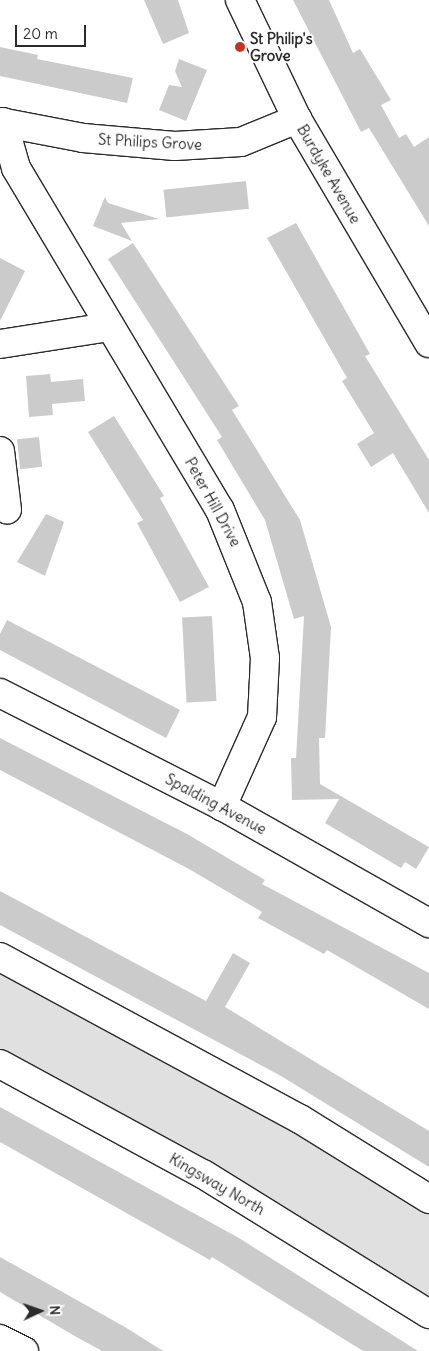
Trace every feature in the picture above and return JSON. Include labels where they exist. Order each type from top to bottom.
[{"type":"street","name":"Burdyke Avenue","points":[[240,0],[297,119],[429,343]]},
{"type":"street","name":"St Philips Grove","points":[[1,122],[83,138],[175,146],[241,142],[297,119]]},
{"type":"street","name":"Peter Hill Drive","points":[[1,122],[16,168],[108,327],[220,510],[257,602],[266,658],[262,717],[222,806]]},
{"type":"street","points":[[0,344],[108,327]]},
{"type":"street","points":[[0,451],[7,510]]},
{"type":"street","name":"Spalding Avenue","points":[[0,692],[222,806],[429,922]]},
{"type":"street","points":[[0,958],[276,1106],[429,1199]]},
{"type":"street","name":"Kingsway North","points":[[0,1064],[203,1174],[429,1314]]},
{"type":"street","points":[[0,1338],[24,1351]]},
{"type":"shaded area","points":[[0,968],[348,1158],[429,1211],[429,1304],[0,1052]]},
{"type":"building","points":[[144,0],[178,0],[189,33],[163,44]]},
{"type":"building","points":[[293,0],[329,0],[353,53],[360,49],[391,100],[381,105],[399,138],[406,134],[414,147],[429,137],[429,226],[369,128],[361,132]]},
{"type":"building","points":[[0,47],[38,55],[37,59],[133,78],[127,103],[0,76]]},
{"type":"building","points":[[179,59],[207,70],[186,121],[159,110],[169,85],[182,87],[175,71]]},
{"type":"building","points":[[246,181],[249,209],[166,218],[163,190]]},
{"type":"building","points":[[105,197],[108,203],[159,219],[121,223],[132,241],[93,226]]},
{"type":"building","points":[[296,223],[370,354],[365,356],[429,460],[429,513],[393,453],[371,467],[357,444],[374,433],[342,381],[347,378],[267,238]]},
{"type":"building","points":[[133,243],[239,406],[232,410],[300,520],[331,627],[325,738],[319,738],[320,784],[429,847],[416,869],[405,862],[401,868],[325,823],[339,799],[292,800],[291,758],[296,758],[304,616],[294,619],[265,520],[217,440],[222,437],[108,259]]},
{"type":"building","points":[[0,258],[25,271],[0,321]]},
{"type":"building","points":[[50,374],[51,382],[83,379],[85,401],[52,404],[53,415],[29,417],[26,376]]},
{"type":"building","points":[[114,416],[164,496],[160,498],[209,587],[180,602],[137,523],[143,520],[88,432]]},
{"type":"building","points":[[39,437],[42,467],[20,469],[17,439]]},
{"type":"building","points":[[46,514],[64,522],[45,576],[17,562]]},
{"type":"building","points":[[212,616],[216,701],[186,702],[182,618]]},
{"type":"building","points":[[7,620],[180,710],[166,738],[0,650],[0,634]]},
{"type":"building","points":[[0,738],[187,834],[265,880],[262,884],[429,973],[429,1009],[327,950],[324,954],[258,918],[262,912],[189,869],[0,770]]},
{"type":"building","points":[[0,891],[206,1001],[233,953],[250,963],[225,1007],[429,1131],[429,1167],[281,1076],[0,925]]},
{"type":"building","points":[[0,1107],[239,1238],[418,1351],[363,1351],[212,1257],[210,1260],[0,1142]]},
{"type":"building","points":[[0,1257],[125,1327],[163,1351],[102,1351],[73,1335],[0,1292]]},
{"type":"place","name":"St Philip's Grove","points":[[240,47]]}]
